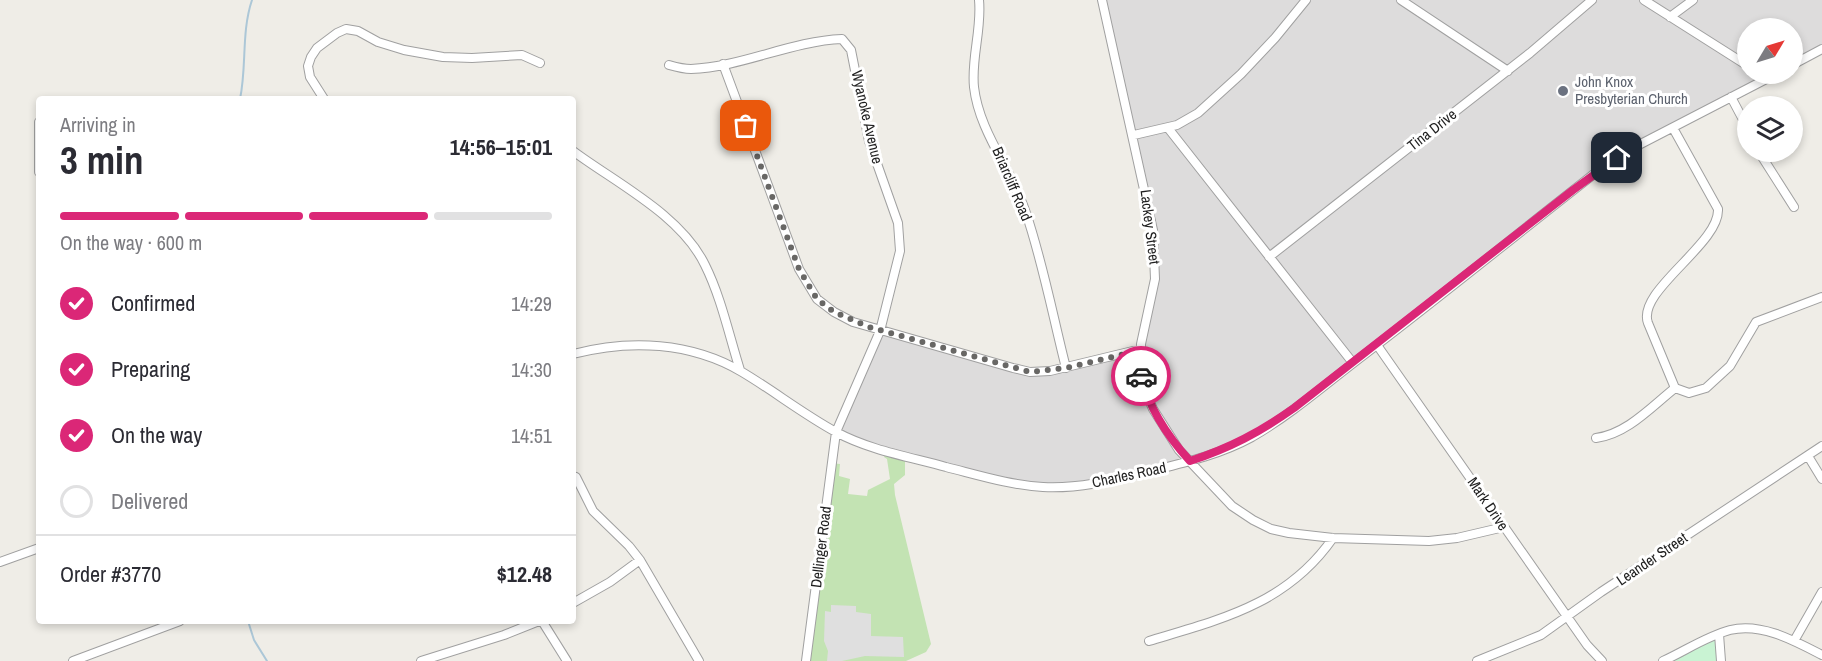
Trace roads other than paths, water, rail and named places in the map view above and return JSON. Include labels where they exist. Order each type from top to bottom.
[{"type":"street","name":"Briarcliff Road","points":[[980,0],[974,85],[978,108],[1017,187],[1026,213],[1066,368]]},
{"type":"street","name":"Lackey Street","points":[[1102,0],[1149,206],[1156,263],[1153,296],[1141,350],[1141,375],[1145,391],[1164,428],[1220,495],[1253,520],[1272,529],[1333,538],[1445,540],[1504,527]]},
{"type":"street","points":[[1134,135],[1168,128],[1185,122],[1198,113],[1275,38],[1306,0]]},
{"type":"street","points":[[1401,0],[1508,71]]},
{"type":"street","name":"Tina Drive","points":[[1269,257],[1508,71],[1592,0]]},
{"type":"street","points":[[1644,0],[1737,59]]},
{"type":"street","points":[[1670,17],[1693,0]]},
{"type":"street","points":[[322,96],[310,77],[308,66],[311,57],[317,48],[337,33],[352,29],[378,42],[404,50],[443,57],[522,55],[540,63]]},
{"type":"street","name":"Wyanoke Avenue","points":[[669,65],[689,69],[723,64],[834,39],[842,39],[847,43],[854,60],[869,141],[896,214],[900,231],[900,251],[880,331],[836,432]]},
{"type":"street","points":[[1803,59],[1822,49]]},
{"type":"street","points":[[723,64],[805,282],[817,299],[834,312],[853,322],[880,331],[1030,372],[1066,368],[1141,350]]},
{"type":"street","name":"Charles Road","points":[[576,353],[614,346],[654,345],[692,351],[740,370],[836,432],[879,449],[997,480],[1045,487],[1096,483],[1190,461],[1250,438],[1377,345],[1603,167],[1631,149],[1731,97],[1750,84]]},
{"type":"street","points":[[1731,97],[1737,108]]},
{"type":"street","points":[[1168,128],[1353,363]]},
{"type":"street","points":[[1673,128],[1718,209],[1719,217],[1710,231],[1653,298],[1646,313],[1675,388],[1680,392],[1689,393],[1706,388],[1730,366],[1756,322],[1822,297]]},
{"type":"street","points":[[576,153],[668,219],[698,253],[713,282],[740,370]]},
{"type":"street","points":[[1766,162],[1794,207]]},
{"type":"street","name":"Mark Drive","points":[[1377,345],[1567,617],[1602,661]]},
{"type":"street","points":[[1596,438],[1609,436],[1623,429],[1675,388]]},
{"type":"street","name":"Dellinger Road","points":[[806,661],[836,432]]},
{"type":"street","name":"Leander Street","points":[[1476,661],[1541,635],[1601,592],[1822,446]]},
{"type":"street","points":[[1808,456],[1822,479]]},
{"type":"street","points":[[576,480],[593,511],[640,560],[699,661]]},
{"type":"street","points":[[1149,641],[1215,621],[1258,604],[1294,582],[1317,559],[1333,538]]},
{"type":"street","points":[[0,562],[36,549]]},
{"type":"street","points":[[576,601],[610,582],[640,560]]},
{"type":"street","points":[[1794,641],[1822,592]]},
{"type":"street","points":[[77,660],[172,624]]},
{"type":"street","points":[[421,661],[533,624]]},
{"type":"street","points":[[543,624],[567,661]]},
{"type":"street","points":[[1663,661],[1719,634],[1743,628],[1770,633],[1794,641],[1822,655]]},
{"type":"street","points":[[1719,634],[1721,661]]},
{"type":"waterway","points":[[240,96],[246,25],[252,0]]},
{"type":"waterway","points":[[249,624],[254,640],[267,661]]},
{"type":"place","name":"John Knox Presbyterian Church","points":[[1563,91]]}]
